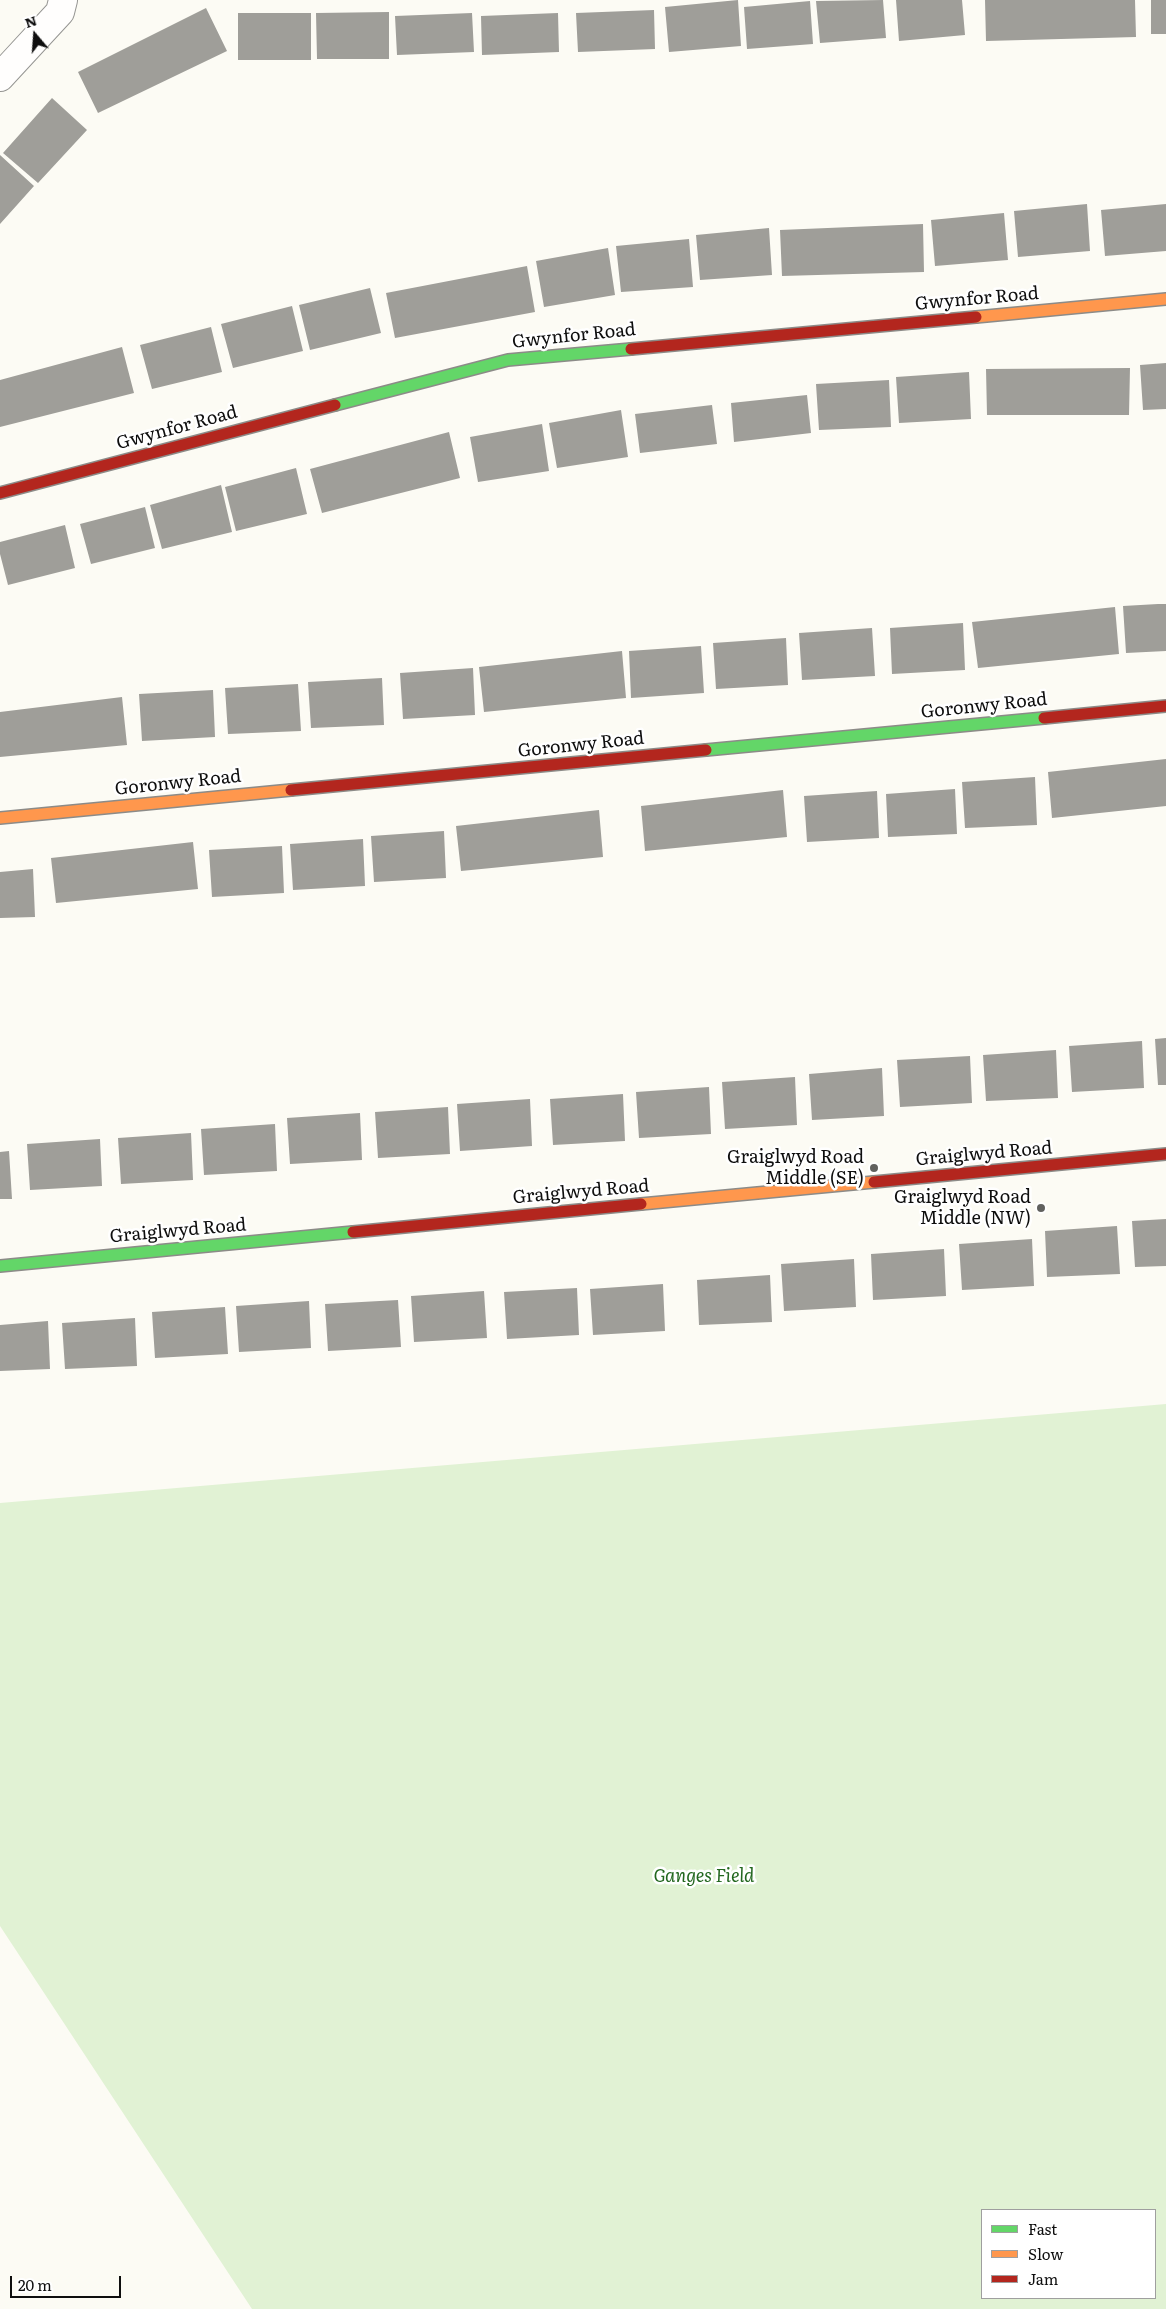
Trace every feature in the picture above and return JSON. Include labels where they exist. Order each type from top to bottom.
[{"type":"street","points":[[0,78],[60,12],[63,0]]},
{"type":"street","name":"Gwynfor Road","points":[[0,493],[508,360],[1166,299]]},
{"type":"street","name":"Goronwy Road","points":[[0,818],[1166,706]]},
{"type":"street","name":"Graiglwyd Road","points":[[0,1266],[1166,1154]]},
{"type":"green space","name":"Ganges Field","points":[[1166,1404],[1166,2309],[252,2309],[0,1926],[0,1503]]},
{"type":"building","points":[[738,0],[741,46],[669,52],[665,7]]},
{"type":"building","points":[[883,0],[886,38],[820,43],[816,1]]},
{"type":"building","points":[[896,0],[962,0],[965,35],[899,41]]},
{"type":"building","points":[[985,0],[1135,0],[1136,37],[986,41]]},
{"type":"building","points":[[1151,0],[1166,0],[1166,34],[1151,34]]},
{"type":"building","points":[[810,1],[813,44],[747,49],[744,7]]},
{"type":"building","points":[[206,8],[227,51],[98,113],[78,72]]},
{"type":"building","points":[[654,10],[655,49],[578,52],[576,13]]},
{"type":"building","points":[[389,12],[389,59],[317,59],[316,13]]},
{"type":"building","points":[[238,13],[311,13],[311,60],[238,60]]},
{"type":"building","points":[[472,13],[474,52],[397,55],[395,16]]},
{"type":"building","points":[[558,13],[559,52],[482,55],[481,16]]},
{"type":"building","points":[[52,98],[87,130],[38,183],[3,153]]},
{"type":"building","points":[[0,155],[34,186],[0,224]]},
{"type":"building","points":[[1087,204],[1090,251],[1018,257],[1014,211]]},
{"type":"building","points":[[1166,204],[1166,251],[1105,256],[1101,210]]},
{"type":"building","points":[[1004,213],[1008,260],[935,266],[931,220]]},
{"type":"building","points":[[923,224],[924,272],[782,276],[780,230]]},
{"type":"building","points":[[769,228],[772,275],[700,280],[696,235]]},
{"type":"building","points":[[689,239],[693,287],[621,292],[616,246]]},
{"type":"building","points":[[608,248],[615,295],[544,307],[536,261]]},
{"type":"building","points":[[527,266],[535,312],[395,338],[386,293]]},
{"type":"building","points":[[370,288],[381,333],[310,350],[299,305]]},
{"type":"building","points":[[292,306],[303,351],[233,368],[221,324]]},
{"type":"building","points":[[211,327],[222,372],[152,389],[140,345]]},
{"type":"building","points":[[122,347],[134,393],[0,427],[0,380]]},
{"type":"building","points":[[1166,363],[1166,409],[1143,410],[1140,365]]},
{"type":"building","points":[[1130,368],[1129,415],[987,415],[986,369]]},
{"type":"building","points":[[969,372],[971,419],[899,423],[896,377]]},
{"type":"building","points":[[889,380],[891,427],[819,430],[816,384]]},
{"type":"building","points":[[807,395],[811,433],[734,442],[731,403]]},
{"type":"building","points":[[712,405],[717,444],[640,453],[635,414]]},
{"type":"building","points":[[621,410],[628,457],[557,468],[549,423]]},
{"type":"building","points":[[542,424],[549,471],[478,482],[470,437]]},
{"type":"building","points":[[449,432],[460,478],[322,513],[310,469]]},
{"type":"building","points":[[296,468],[307,514],[236,531],[225,487]]},
{"type":"building","points":[[221,485],[232,532],[162,549],[150,505]]},
{"type":"building","points":[[145,507],[155,548],[91,564],[80,524]]},
{"type":"building","points":[[65,525],[75,568],[8,585],[0,554],[0,542]]},
{"type":"building","points":[[1166,604],[1166,651],[1126,653],[1123,606]]},
{"type":"building","points":[[1115,607],[1119,654],[978,668],[972,622]]},
{"type":"building","points":[[963,623],[965,670],[892,674],[890,628]]},
{"type":"building","points":[[872,628],[875,676],[802,680],[799,633]]},
{"type":"building","points":[[786,638],[788,685],[716,689],[713,643]]},
{"type":"building","points":[[701,646],[704,693],[631,698],[629,651]]},
{"type":"building","points":[[622,651],[626,698],[484,712],[479,667]]},
{"type":"building","points":[[473,668],[475,715],[403,719],[400,673]]},
{"type":"building","points":[[382,678],[384,725],[311,728],[308,682]]},
{"type":"building","points":[[298,684],[301,731],[228,734],[225,688]]},
{"type":"building","points":[[213,690],[215,737],[142,741],[139,694]]},
{"type":"building","points":[[122,697],[127,745],[0,757],[0,712]]},
{"type":"building","points":[[1166,759],[1166,806],[1052,818],[1048,772]]},
{"type":"building","points":[[1035,777],[1037,825],[965,828],[962,782]]},
{"type":"building","points":[[955,789],[957,834],[888,837],[886,794]]},
{"type":"building","points":[[783,790],[787,837],[645,851],[641,806]]},
{"type":"building","points":[[877,791],[879,838],[807,842],[804,796]]},
{"type":"building","points":[[599,810],[603,857],[461,871],[456,826]]},
{"type":"building","points":[[444,831],[446,878],[374,882],[371,836]]},
{"type":"building","points":[[363,839],[365,886],[293,890],[290,844]]},
{"type":"building","points":[[193,842],[198,889],[56,903],[51,858]]},
{"type":"building","points":[[282,846],[284,893],[212,897],[209,850]]},
{"type":"building","points":[[33,869],[35,917],[0,918],[0,872]]},
{"type":"building","points":[[1166,1038],[1166,1085],[1158,1085],[1155,1039]]},
{"type":"building","points":[[1142,1041],[1144,1088],[1072,1092],[1069,1046]]},
{"type":"building","points":[[1056,1050],[1058,1098],[986,1101],[983,1055]]},
{"type":"building","points":[[970,1056],[972,1103],[900,1107],[897,1060]]},
{"type":"building","points":[[882,1068],[884,1116],[812,1120],[809,1074]]},
{"type":"building","points":[[795,1077],[797,1125],[725,1129],[722,1082]]},
{"type":"building","points":[[709,1087],[711,1134],[639,1138],[636,1092]]},
{"type":"building","points":[[623,1094],[625,1141],[553,1145],[550,1099]]},
{"type":"building","points":[[530,1099],[532,1146],[460,1151],[457,1104]]},
{"type":"building","points":[[448,1107],[450,1154],[378,1158],[375,1112]]},
{"type":"building","points":[[360,1113],[362,1160],[290,1164],[287,1118]]},
{"type":"building","points":[[275,1124],[277,1171],[204,1175],[201,1129]]},
{"type":"building","points":[[191,1133],[193,1180],[121,1184],[118,1138]]},
{"type":"building","points":[[100,1139],[102,1186],[30,1190],[27,1144]]},
{"type":"building","points":[[9,1151],[12,1199],[0,1199],[0,1152]]},
{"type":"building","points":[[1166,1219],[1166,1266],[1135,1267],[1132,1221]]},
{"type":"building","points":[[1117,1226],[1120,1274],[1047,1277],[1045,1231]]},
{"type":"building","points":[[1032,1239],[1034,1286],[962,1290],[959,1244]]},
{"type":"building","points":[[944,1249],[946,1296],[873,1300],[871,1254]]},
{"type":"building","points":[[854,1259],[856,1307],[784,1311],[781,1264]]},
{"type":"building","points":[[770,1275],[772,1322],[699,1325],[697,1280]]},
{"type":"building","points":[[663,1284],[665,1331],[593,1335],[590,1289]]},
{"type":"building","points":[[577,1288],[579,1335],[507,1339],[504,1292]]},
{"type":"building","points":[[484,1291],[487,1338],[414,1342],[411,1296]]},
{"type":"building","points":[[398,1300],[401,1347],[328,1351],[325,1304]]},
{"type":"building","points":[[309,1301],[311,1348],[239,1352],[236,1306]]},
{"type":"building","points":[[225,1307],[228,1354],[155,1358],[152,1312]]},
{"type":"building","points":[[135,1318],[137,1366],[65,1369],[62,1323]]},
{"type":"building","points":[[48,1321],[50,1369],[0,1371],[0,1325]]},
{"type":"traffic: fast","points":[[335,405],[508,360],[631,349]]},
{"type":"traffic: fast","points":[[706,750],[1044,718]]},
{"type":"traffic: fast","points":[[0,1266],[353,1232]]},
{"type":"traffic: slow","points":[[976,317],[1166,299]]},
{"type":"traffic: slow","points":[[0,818],[291,790]]},
{"type":"traffic: slow","points":[[641,1204],[874,1182]]},
{"type":"traffic: jam","points":[[631,349],[976,317]]},
{"type":"traffic: jam","points":[[0,493],[335,405]]},
{"type":"traffic: jam","points":[[1044,718],[1166,706]]},
{"type":"traffic: jam","points":[[291,790],[706,750]]},
{"type":"traffic: jam","points":[[874,1182],[1166,1154]]},
{"type":"traffic: jam","points":[[353,1232],[641,1204]]},
{"type":"place","name":"Graiglwyd Road Middle (SE)","points":[[874,1168]]},
{"type":"place","name":"Graiglwyd Road Middle (NW)","points":[[1041,1208]]}]
